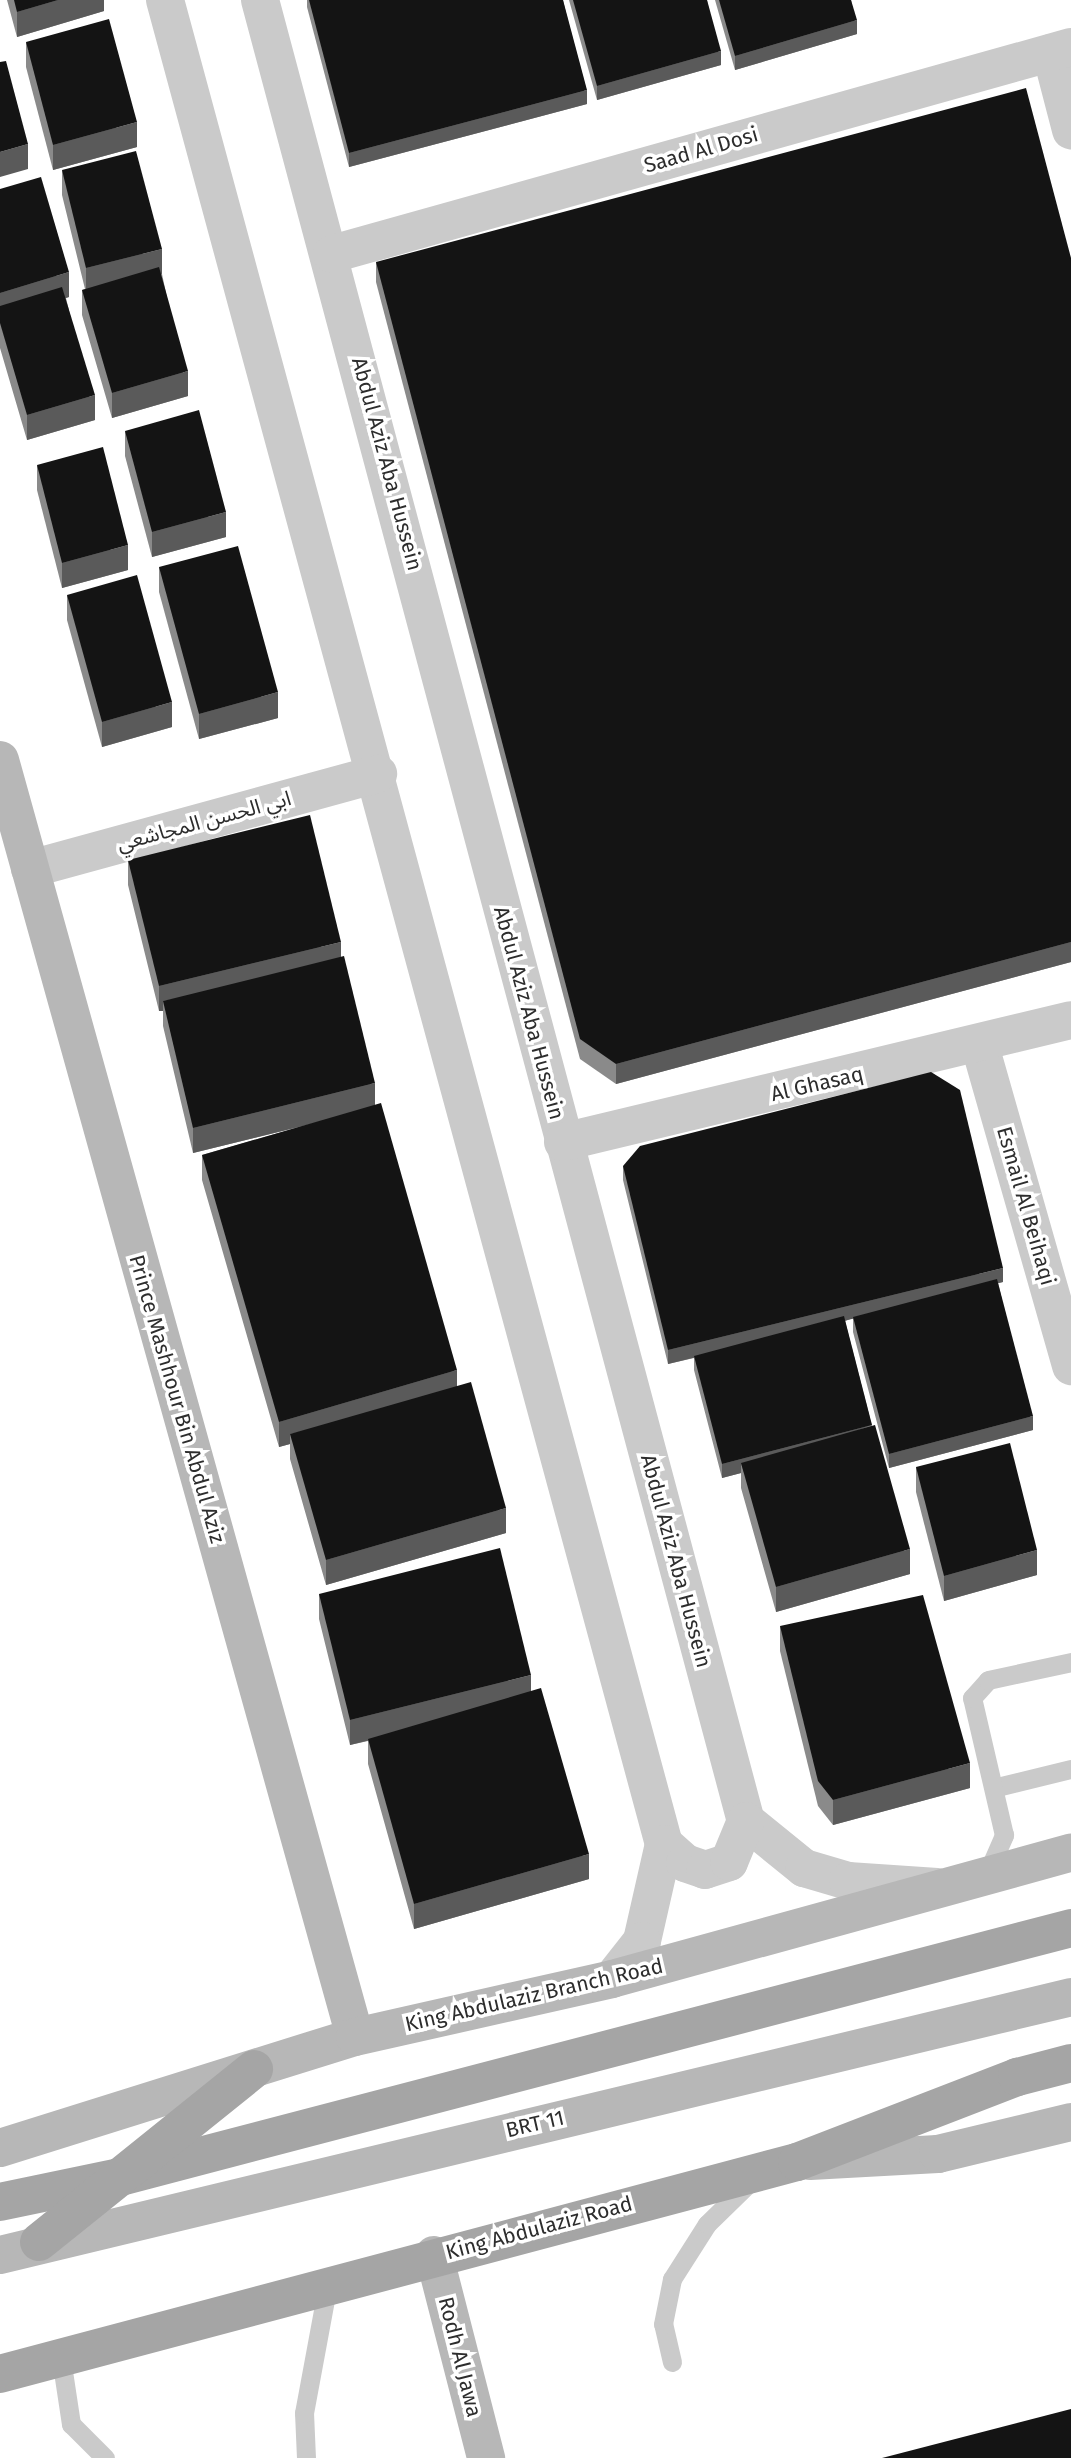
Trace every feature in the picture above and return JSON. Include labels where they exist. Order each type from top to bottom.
[{"type":"main road","points":[[0,2202],[120,2177],[1071,1928]]},
{"type":"main road","name":"King Abdulaziz Road","points":[[0,2374],[329,2282],[797,2162],[1071,2063]]},
{"type":"main road","points":[[39,2242],[254,2069]]},
{"type":"street","points":[[165,0],[378,774],[664,1844],[642,1941],[612,1979]]},
{"type":"street","name":"Abdul Aziz Aba Hussein","points":[[260,0],[332,254],[563,1142],[746,1821]]},
{"type":"street","points":[[1061,50],[1071,130]]},
{"type":"street","name":"Saad Al Dosi","points":[[332,254],[433,238],[964,91],[1061,50]]},
{"type":"street","name":"Prince Mashhour Bin Abdul Aziz","points":[[0,760],[355,2038]]},
{"type":"street","name":"ابي الحسن المجاشعي","points":[[30,869],[378,774]]},
{"type":"street","name":"Al Ghasaq","points":[[563,1142],[980,1046],[1071,1020]]},
{"type":"street","name":"Esmail Al Beihaqi","points":[[980,1046],[1066,1328],[1071,1366]]},
{"type":"street","points":[[664,1844],[685,1863],[705,1870],[729,1863],[746,1821],[804,1868],[848,1881],[939,1887]]},
{"type":"street","name":"King Abdulaziz Branch Road","points":[[0,2148],[355,2038],[612,1979],[986,1874],[1071,1853]]},
{"type":"street","name":"BRT 11","points":[[0,2255],[39,2242],[1071,1997]]},
{"type":"street","points":[[797,2162],[938,2154],[1071,2122]]},
{"type":"street","name":"Rodh Al Jawa","points":[[434,2255],[486,2458]]},
{"type":"lane","points":[[986,1874],[1004,1835],[997,1787],[972,1698],[977,1688],[988,1680],[1071,1662]]},
{"type":"lane","points":[[997,1787],[1071,1769]]},
{"type":"lane","points":[[672,2362],[663,2324],[673,2279],[707,2224],[761,2171]]},
{"type":"lane","points":[[306,2458],[307,2393],[329,2282]]},
{"type":"lane","points":[[61,2358],[71,2424],[105,2458]]},
{"type":"building","points":[[14,0],[58,0],[17,12]]},
{"type":"building","points":[[309,0],[563,0],[587,90],[349,153]]},
{"type":"building","points":[[573,0],[707,0],[721,51],[597,86]]},
{"type":"building","points":[[719,0],[851,0],[857,20],[735,56]]},
{"type":"building","points":[[109,19],[137,122],[53,145],[26,42]]},
{"type":"building","points":[[6,61],[28,144],[0,152],[0,62]]},
{"type":"building","points":[[1026,88],[1071,258],[1071,942],[616,1064],[580,1039],[376,262]]},
{"type":"building","points":[[136,151],[162,249],[86,268],[62,170]]},
{"type":"building","points":[[41,177],[69,272],[0,293],[0,189]]},
{"type":"building","points":[[159,267],[188,371],[112,393],[82,290]]},
{"type":"building","points":[[62,287],[95,395],[27,415],[0,323],[0,306]]},
{"type":"building","points":[[199,410],[226,512],[152,532],[125,431]]},
{"type":"building","points":[[103,447],[128,545],[62,563],[37,465]]},
{"type":"building","points":[[238,546],[278,692],[199,714],[159,567]]},
{"type":"building","points":[[137,575],[172,702],[102,722],[67,595]]},
{"type":"building","points":[[310,815],[341,942],[159,986],[128,860]]},
{"type":"building","points":[[344,956],[375,1083],[193,1128],[163,1001]]},
{"type":"building","points":[[931,1072],[960,1090],[1003,1268],[668,1350],[623,1166],[640,1146]]},
{"type":"building","points":[[381,1103],[457,1370],[279,1422],[202,1155]]},
{"type":"building","points":[[997,1279],[1033,1416],[889,1454],[853,1317]]},
{"type":"building","points":[[844,1316],[872,1425],[722,1464],[694,1356]]},
{"type":"building","points":[[471,1382],[506,1508],[326,1560],[290,1434]]},
{"type":"building","points":[[875,1425],[910,1549],[776,1587],[741,1463]]},
{"type":"building","points":[[1010,1443],[1037,1550],[944,1576],[916,1467]]},
{"type":"building","points":[[500,1548],[531,1675],[350,1720],[319,1594]]},
{"type":"building","points":[[923,1595],[970,1763],[833,1800],[818,1781],[780,1626]]},
{"type":"building","points":[[541,1688],[589,1854],[414,1904],[368,1739]]},
{"type":"building","points":[[1071,2409],[1071,2458],[882,2458]]}]
